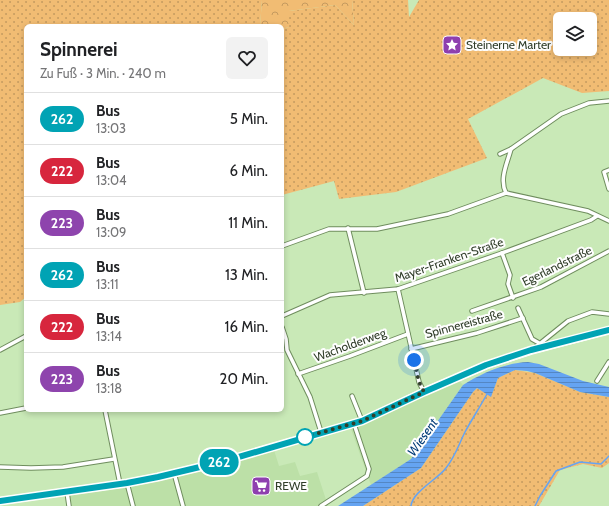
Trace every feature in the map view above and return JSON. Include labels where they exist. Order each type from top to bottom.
[{"type":"main road","points":[[0,501],[127,483],[225,461],[321,432],[354,424],[486,365],[531,350],[609,330]]},
{"type":"street","points":[[500,154],[511,149],[561,114],[589,102],[609,100]]},
{"type":"street","points":[[506,193],[503,186],[503,175],[511,149]]},
{"type":"street","points":[[609,170],[604,172],[609,190]]},
{"type":"street","points":[[284,245],[329,229],[377,229],[448,214],[506,193],[588,211],[609,221]]},
{"type":"street","name":"Mayer-Franken-Straße","points":[[284,315],[330,295],[398,289],[502,253],[591,220],[597,216]]},
{"type":"street","points":[[348,228],[364,293]]},
{"type":"street","name":"Egerlandstraße","points":[[472,311],[541,287],[609,251]]},
{"type":"street","name":"Egerlandstraße","points":[[502,253],[510,276],[508,284],[513,298]]},
{"type":"street","points":[[398,289],[419,382],[424,392]]},
{"type":"street","name":"Spinnereistraße","points":[[518,308],[532,339],[539,343]]},
{"type":"street","points":[[531,350],[568,321],[592,312],[609,314]]},
{"type":"street","name":"Spinnereistraße","points":[[411,349],[477,333],[523,318]]},
{"type":"street","points":[[284,333],[287,350],[310,397],[321,432]]},
{"type":"street","name":"Wacholderweg","points":[[298,374],[408,334]]},
{"type":"street","points":[[0,350],[24,337]]},
{"type":"street","points":[[597,381],[609,362]]},
{"type":"street","points":[[352,396],[362,421]]},
{"type":"street","points":[[0,412],[24,408]]},
{"type":"street","points":[[105,412],[120,484]]},
{"type":"street","points":[[321,506],[367,476],[369,469],[354,424]]},
{"type":"street","points":[[0,468],[63,467],[114,459]]},
{"type":"street","points":[[174,473],[183,506]]},
{"type":"street","points":[[127,483],[133,506]]},
{"type":"street","points":[[67,492],[69,506]]},
{"type":"shaded area","points":[[457,378],[463,385],[411,459],[371,485],[351,429]]},
{"type":"shaded area","points":[[274,450],[279,466],[295,462],[300,476],[317,472],[328,506],[72,506],[69,492],[225,462]]},
{"type":"green space","points":[[0,0],[262,0],[260,24],[24,24],[24,299],[20,302],[0,305]]},
{"type":"green space","points":[[262,0],[352,0],[354,25],[335,5],[289,11],[289,27],[284,28],[284,24],[260,24]]},
{"type":"green space","points":[[352,0],[408,0],[409,17],[419,0],[609,0],[609,91],[582,93],[543,78],[468,119],[487,158],[396,192],[339,199],[334,181],[284,194],[284,28],[289,27],[289,11],[335,5],[354,25]]},
{"type":"green space","points":[[515,370],[535,373],[580,392],[609,397],[609,463],[602,468],[583,464],[560,470],[539,506],[363,506],[421,468],[477,388],[491,396],[498,378]]},
{"type":"water","points":[[528,362],[539,364],[583,381],[609,387],[609,397],[580,392],[535,373],[515,370],[498,378],[491,397],[477,388],[473,392],[421,468],[363,506],[338,506],[411,459],[463,385],[494,369],[511,364]]},
{"type":"waterway","name":"Wiesent","points":[[411,506],[412,501],[420,491],[449,464],[465,432],[487,394]]},
{"type":"waterway","points":[[535,506],[556,471],[580,462],[601,464],[609,456]]},
{"type":"bus line","name":"262","points":[[0,501],[127,483],[225,461],[362,421],[486,365],[531,350],[609,330]]},
{"type":"place","name":"Steinerne Marter","points":[[452,45]]},
{"type":"place","name":"REWE","points":[[261,486]]},
{"type":"route","points":[[305,437],[338,429],[362,421],[424,392],[419,382],[414,360]]}]
